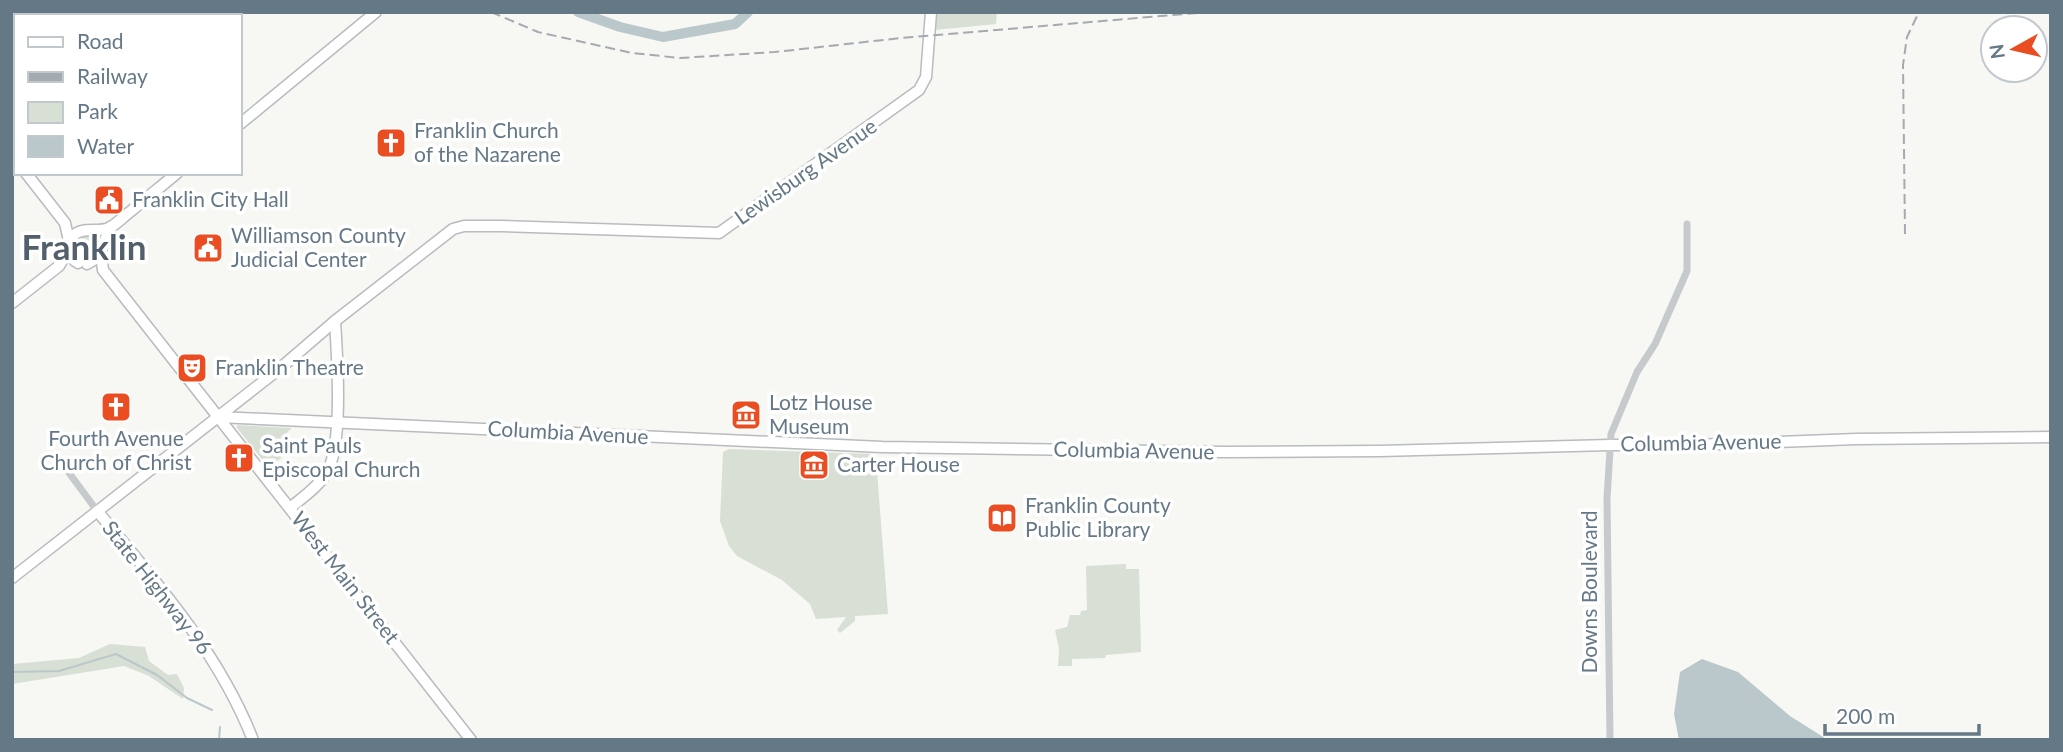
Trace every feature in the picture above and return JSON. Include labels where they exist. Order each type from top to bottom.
[{"type":"main road","points":[[242,122],[376,12]]},
{"type":"main road","name":"Lewisburg Avenue","points":[[12,578],[453,229],[464,226],[719,233],[919,90],[926,78],[931,12]]},
{"type":"main road","points":[[28,175],[65,223],[71,257],[82,264],[103,270],[99,237],[65,223]]},
{"type":"main road","points":[[12,303],[59,266],[74,234],[110,227],[175,175]]},
{"type":"main road","points":[[59,266],[95,261],[110,227]]},
{"type":"main road","name":"West Main Street","points":[[103,270],[471,740]]},
{"type":"main road","points":[[290,508],[317,486],[328,471],[337,422],[335,321]]},
{"type":"main road","name":"Columbia Avenue","points":[[218,417],[684,440],[901,447],[1379,451],[1854,439],[2051,437]]},
{"type":"main road","name":"State Highway 96","points":[[98,512],[177,607],[236,699],[253,740]]},
{"type":"street","name":"Downs Boulevard","points":[[1610,740],[1607,498],[1611,435],[1637,372],[1655,344],[1687,271],[1687,224]]},
{"type":"street","points":[[58,458],[98,512]]},
{"type":"green space","points":[[935,12],[997,12],[996,24],[934,30]]},
{"type":"green space","points":[[84,235],[93,239],[97,248],[93,257],[84,261],[75,257],[71,248],[75,239]]},
{"type":"green space","points":[[237,425],[292,428],[272,446],[282,457],[269,468]]},
{"type":"green space","points":[[729,449],[873,454],[876,458],[888,614],[855,616],[855,621],[840,633],[837,630],[846,617],[816,619],[810,604],[782,580],[737,556],[729,546],[720,521],[723,452]]},
{"type":"green space","points":[[1126,564],[1126,569],[1139,569],[1141,652],[1106,655],[1105,658],[1072,659],[1072,666],[1058,666],[1059,649],[1055,630],[1067,627],[1070,615],[1080,615],[1081,611],[1087,610],[1086,566]]},
{"type":"green space","points":[[110,644],[145,647],[149,661],[168,675],[177,674],[184,688],[183,699],[149,676],[124,666],[12,684],[12,664],[79,658]]},
{"type":"water","points":[[1702,659],[1738,672],[1790,716],[1828,740],[1679,740],[1674,714],[1680,672]]},
{"type":"waterway","points":[[578,12],[620,27],[663,37],[735,24],[748,12]]},
{"type":"waterway","points":[[12,672],[59,671],[116,654],[157,675],[187,698],[212,710]]},
{"type":"waterway","points":[[219,740],[220,727]]},
{"type":"railway","points":[[491,12],[538,32],[632,53],[680,58],[775,52],[901,38],[1209,12]]},
{"type":"railway","points":[[1905,234],[1903,65],[1907,37],[1919,12]]},
{"type":"place","name":"Franklin Church of the Nazarene","points":[[391,143]]},
{"type":"place","name":"Franklin City Hall","points":[[109,200]]},
{"type":"place","name":"Williamson County Judicial Center","points":[[208,248]]},
{"type":"place","name":"Franklin Theatre","points":[[192,368]]},
{"type":"place","name":"Fourth Avenue Church of Christ","points":[[116,407]]},
{"type":"place","name":"Lotz House Museum","points":[[746,415]]},
{"type":"place","name":"Saint Pauls Episcopal Church","points":[[239,458]]},
{"type":"place","name":"Carter House","points":[[814,465]]},
{"type":"place","name":"Franklin County Public Library","points":[[1002,518]]},
{"type":"district","name":"Franklin","points":[[84,248]]}]
